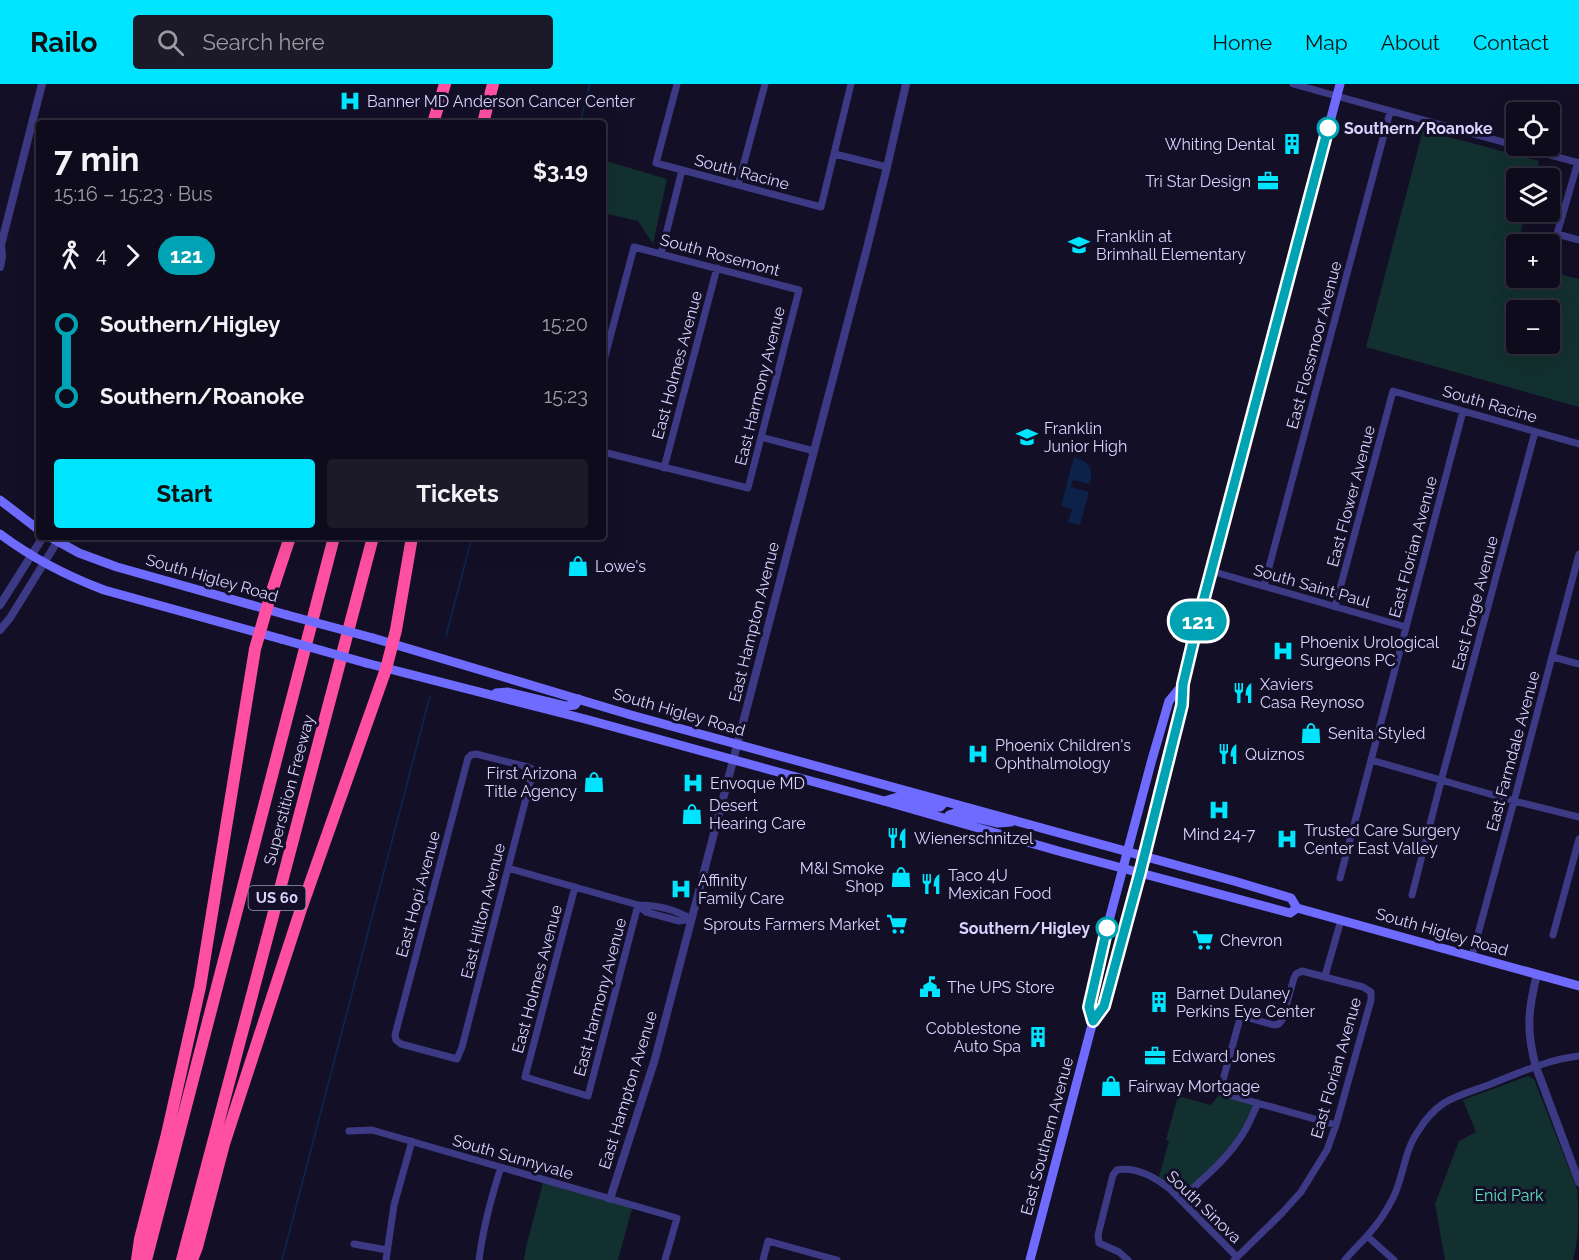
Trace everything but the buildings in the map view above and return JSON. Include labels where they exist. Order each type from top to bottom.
[{"type":"highway","points":[[434,120],[445,84]]},
{"type":"highway","points":[[442,120],[451,84]]},
{"type":"highway","points":[[484,120],[493,84]]},
{"type":"highway","points":[[137,1260],[140,1239],[168,1134],[200,987],[255,649],[289,540]]},
{"type":"highway","name":"Superstition Freeway","points":[[146,1260],[333,540]]},
{"type":"highway","name":"Superstition Freeway","points":[[182,1260],[372,540]]},
{"type":"highway","points":[[192,1260],[224,1144],[297,920],[386,669],[393,644],[411,540]]},
{"type":"main road","name":"East Southern Avenue","points":[[1030,1260],[1093,1021],[1104,1006],[1140,873],[1182,705],[1183,684],[1211,571],[1340,84]]},
{"type":"main road","points":[[0,500],[36,528]]},
{"type":"main road","name":"South Higley Road","points":[[0,534],[44,563],[80,581],[120,595],[386,669],[734,759],[1123,869],[1290,913],[1297,908]]},
{"type":"main road","name":"South Higley Road","points":[[56,540],[79,553],[112,566],[373,638],[738,744],[1128,851],[1291,898],[1297,908],[1579,986]]},
{"type":"main road","name":"East Southern Avenue","points":[[1093,1021],[1089,1007],[1151,763],[1169,701],[1183,684]]},
{"type":"main road","points":[[487,694],[508,692],[566,706],[575,705],[579,699]]},
{"type":"main road","points":[[884,801],[898,797],[937,807],[945,802]]},
{"type":"main road","points":[[948,819],[949,815],[955,813],[998,823],[1016,821]]},
{"type":"street","points":[[0,267],[2,257],[0,245],[42,84]]},
{"type":"street","name":"South Racine","points":[[677,84],[656,163],[821,207],[835,154]]},
{"type":"street","points":[[738,185],[765,84]]},
{"type":"street","points":[[851,84],[835,154],[887,167]]},
{"type":"street","name":"East Hampton Avenue","points":[[610,1199],[655,1059],[814,452],[906,84]]},
{"type":"street","points":[[1293,84],[1579,163],[1557,234],[1579,240]]},
{"type":"street","name":"East Flossmoor Avenue","points":[[1264,586],[1390,112]]},
{"type":"street","points":[[661,254],[682,170]]},
{"type":"street","name":"South Rosemont","points":[[606,353],[634,247],[799,290]]},
{"type":"street","name":"East Holmes Avenue","points":[[664,468],[717,268]]},
{"type":"street","name":"East Harmony Avenue","points":[[664,468],[748,488],[799,290]]},
{"type":"street","name":"South Racine","points":[[1393,391],[1579,444]]},
{"type":"street","name":"East Flower Avenue","points":[[1335,607],[1393,391]]},
{"type":"street","name":"East Florian Avenue","points":[[1340,878],[1463,411]]},
{"type":"street","name":"East Forge Avenue","points":[[1412,895],[1535,432]]},
{"type":"street","points":[[761,437],[814,452]]},
{"type":"street","points":[[606,453],[664,468]]},
{"type":"street","points":[[0,605],[31,555],[50,540]]},
{"type":"street","points":[[0,630],[44,563],[51,540]]},
{"type":"street","name":"East Farmdale Avenue","points":[[1472,956],[1579,554]]},
{"type":"street","name":"South Saint Paul","points":[[1211,571],[1406,627]]},
{"type":"street","points":[[1553,657],[1579,664]]},
{"type":"street","name":"East Hilton Avenue","points":[[457,1059],[532,774],[532,769],[476,754],[471,755]]},
{"type":"street","name":"East Hopi Avenue","points":[[457,1059],[401,1044],[396,1040],[395,1035],[468,758],[471,755]]},
{"type":"street","points":[[1371,760],[1579,817]]},
{"type":"street","points":[[1553,935],[1579,839]]},
{"type":"street","points":[[508,868],[638,905],[646,912],[682,914],[691,919]]},
{"type":"street","name":"East Holmes Avenue","points":[[575,887],[525,1077],[588,1096]]},
{"type":"street","name":"East Harmony Avenue","points":[[588,1096],[638,905]]},
{"type":"street","points":[[1336,1125],[1229,1095],[1222,1091],[1221,1087],[1239,1022],[1245,1017],[1274,1025],[1279,1024],[1294,978],[1299,972],[1306,971],[1325,976],[1341,920]]},
{"type":"street","points":[[1537,974],[1528,1016],[1528,1035],[1536,1067],[1575,1160],[1579,1182]]},
{"type":"street","name":"East Florian Avenue","points":[[1236,1259],[1301,1192],[1327,1150],[1336,1125],[1371,1000],[1371,992],[1363,987],[1325,976]]},
{"type":"street","points":[[1345,1260],[1383,1216],[1394,1197],[1408,1150],[1418,1131],[1443,1104],[1536,1067],[1579,1056]]},
{"type":"street","points":[[1181,1199],[1223,1159],[1238,1141],[1258,1103]]},
{"type":"street","name":"South Sunnyvale","points":[[349,1131],[372,1130],[677,1218],[665,1260]]},
{"type":"street","points":[[386,1260],[394,1204],[412,1142]]},
{"type":"street","points":[[479,1260],[490,1199],[501,1167]]},
{"type":"street","name":"South Sinova","points":[[1128,1260],[1119,1252],[1099,1243],[1098,1235],[1113,1175],[1117,1170],[1125,1168],[1158,1180],[1181,1199],[1236,1259]]},
{"type":"street","points":[[1367,1236],[1394,1260]]},
{"type":"street","points":[[763,1260],[768,1241],[837,1260]]},
{"type":"street","points":[[354,1244],[387,1250]]},
{"type":"green space","points":[[1423,130],[1506,152],[1506,156],[1520,156],[1539,161],[1537,168],[1506,168],[1506,222],[1523,222],[1520,234],[1506,234],[1506,288],[1560,288],[1560,274],[1579,279],[1579,407],[1366,347]]},
{"type":"green space","points":[[606,161],[667,179],[653,244],[638,221],[606,214]]},
{"type":"green space","name":"Enid Park","points":[[1528,1076],[1534,1079],[1577,1189],[1578,1225],[1573,1260],[1445,1260],[1435,1204],[1459,1141],[1476,1132],[1463,1100]]},
{"type":"green space","points":[[1222,1091],[1258,1103],[1238,1141],[1181,1199],[1158,1180],[1178,1096],[1211,1105]]},
{"type":"green space","points":[[544,1179],[633,1205],[618,1260],[524,1260]]},
{"type":"water","points":[[1074,457],[1086,462],[1091,473],[1089,484],[1073,480],[1071,487],[1089,492],[1080,525],[1068,522],[1072,509],[1061,506]]},
{"type":"waterway","points":[[581,120],[590,84]]},
{"type":"waterway","points":[[446,636],[471,540]]},
{"type":"waterway","points":[[282,1260],[430,696]]},
{"type":"bus line","name":"121","points":[[1107,928],[1089,1007],[1093,1021],[1104,1006],[1140,873],[1182,705],[1183,684],[1198,621],[1328,128]]},
{"type":"place","name":"Banner MD Anderson Cancer Center","points":[[350,101]]},
{"type":"place","name":"Southern/Roanoke","points":[[1328,128]]},
{"type":"place","name":"Whiting Dental","points":[[1292,144]]},
{"type":"place","name":"Tri Star Design","points":[[1268,181]]},
{"type":"place","name":"Franklin at Brimhall Elementary","points":[[1079,245]]},
{"type":"place","name":"Franklin Junior High","points":[[1027,437]]},
{"type":"place","name":"Lowe's","points":[[578,566]]},
{"type":"place","name":"Phoenix Urological Surgeons PC","points":[[1283,651]]},
{"type":"place","name":"Xaviers Casa Reynoso","points":[[1243,693]]},
{"type":"place","name":"Senita Styled","points":[[1311,733]]},
{"type":"place","name":"Phoenix Children's Ophthalmology","points":[[978,754]]},
{"type":"place","name":"Quiznos","points":[[1228,754]]},
{"type":"place","name":"First Arizona Title Agency","points":[[594,782]]},
{"type":"place","name":"Envoque MD","points":[[693,783]]},
{"type":"place","name":"Mind 24-7","points":[[1219,810]]},
{"type":"place","name":"Desert Hearing Care","points":[[692,814]]},
{"type":"place","name":"Wienerschnitzel","points":[[897,838]]},
{"type":"place","name":"Trusted Care Surgery Center East Valley","points":[[1287,839]]},
{"type":"place","name":"M&I Smoke Shop","points":[[901,877]]},
{"type":"place","name":"Taco 4U Mexican Food","points":[[931,884]]},
{"type":"place","name":"Affinity Family Care","points":[[681,889]]},
{"type":"place","name":"Sprouts Farmers Market","points":[[897,924]]},
{"type":"place","name":"Southern/Higley","points":[[1107,928]]},
{"type":"place","name":"Chevron","points":[[1203,940]]},
{"type":"place","name":"The UPS Store","points":[[930,987]]},
{"type":"place","name":"Barnet Dulaney Perkins Eye Center","points":[[1159,1002]]},
{"type":"place","name":"Cobblestone Auto Spa","points":[[1038,1037]]},
{"type":"place","name":"Edward Jones","points":[[1155,1056]]},
{"type":"place","name":"Fairway Mortgage","points":[[1111,1086]]}]
